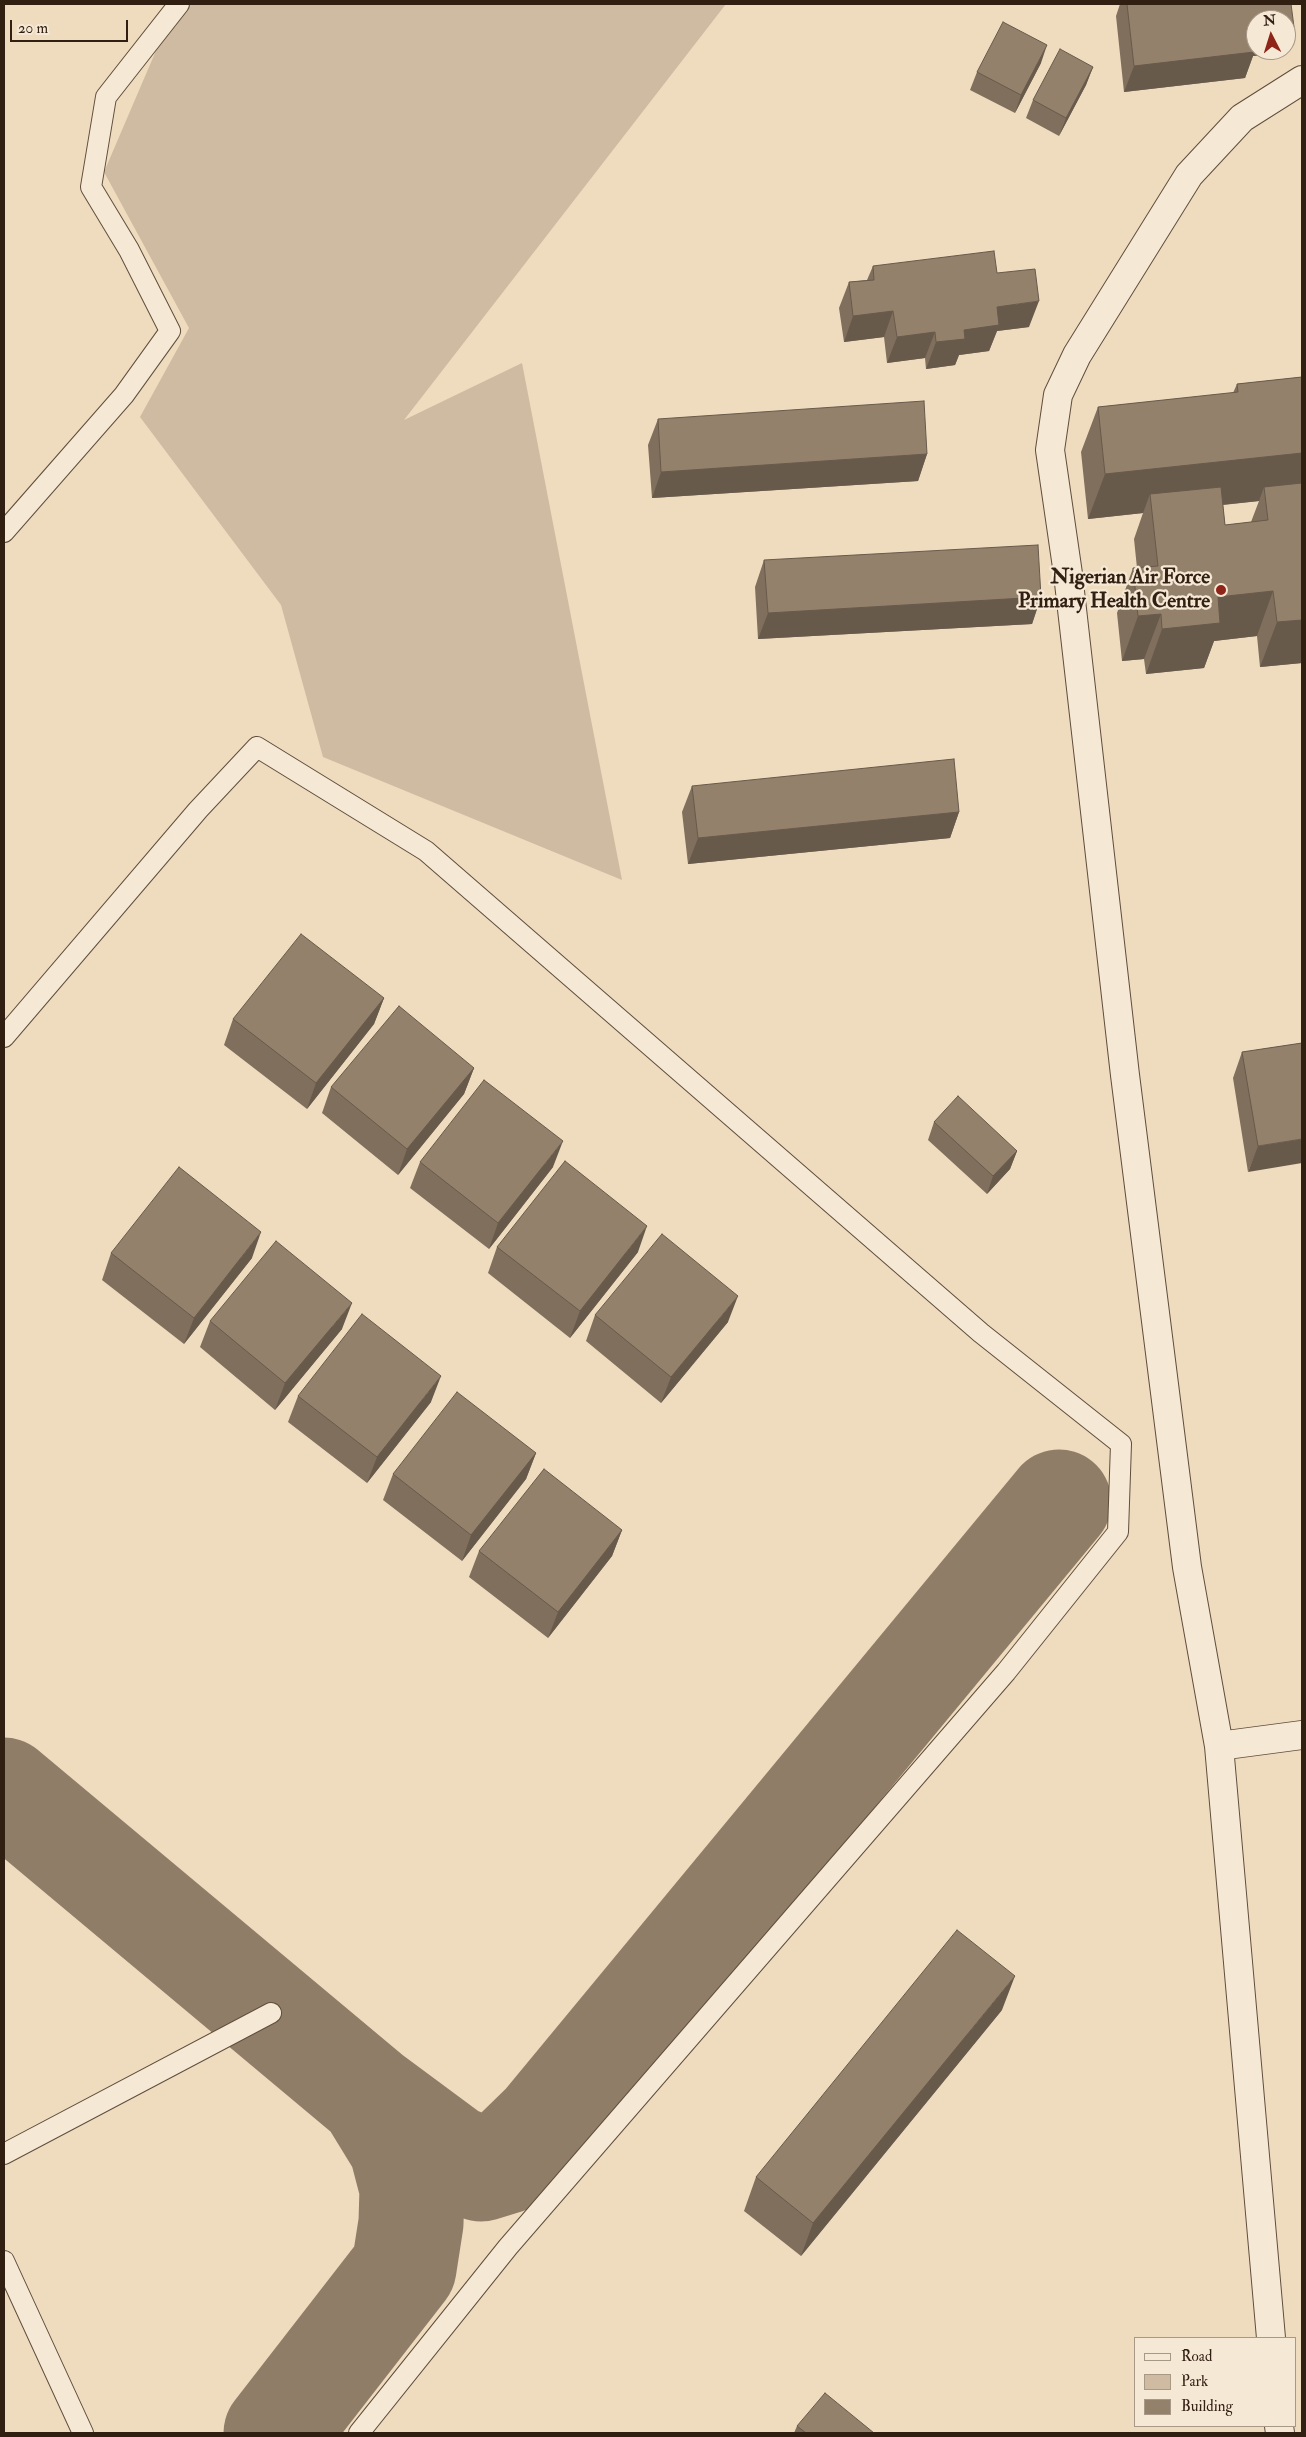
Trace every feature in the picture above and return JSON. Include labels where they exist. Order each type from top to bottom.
[{"type":"street","points":[[1271,2337],[1219,1746],[1187,1567],[1125,1075],[1068,574],[1050,450],[1058,396],[1077,355],[1189,175],[1242,118],[1302,80]]},
{"type":"street","points":[[1219,1746],[1302,1735]]},
{"type":"lane","points":[[4,532],[124,394],[170,331],[129,250],[91,186],[106,97],[179,4]]},
{"type":"lane","points":[[4,1036],[198,810],[256,747],[426,851],[981,1334],[1121,1444],[1118,1532],[1006,1672],[508,2247],[360,2433]]},
{"type":"lane","points":[[4,2154],[270,2012]]},
{"type":"lane","points":[[4,2261],[83,2433]]},
{"type":"green space","points":[[190,4],[726,4],[404,420],[522,363],[622,880],[323,757],[281,605],[140,417],[189,328],[104,172],[161,39]]},
{"type":"building","points":[[1127,4],[1291,4],[1292,10],[1246,10],[1246,53],[1134,66]]},
{"type":"building","points":[[1003,22],[1047,45],[1021,95],[977,72]]},
{"type":"building","points":[[1060,49],[1093,67],[1066,118],[1033,100]]},
{"type":"building","points":[[994,251],[997,273],[1035,269],[1039,301],[997,307],[999,325],[964,330],[965,339],[936,342],[935,332],[897,337],[893,311],[853,316],[849,282],[874,280],[873,266]]},
{"type":"building","points":[[1302,377],[1302,453],[1105,474],[1098,407],[1238,392],[1237,384]]},
{"type":"building","points":[[924,401],[927,454],[661,472],[658,419]]},
{"type":"building","points":[[1302,483],[1302,620],[1277,622],[1273,591],[1218,597],[1220,623],[1162,629],[1161,614],[1138,616],[1133,568],[1158,566],[1150,494],[1221,487],[1225,525],[1268,520],[1264,487]]},
{"type":"building","points":[[1038,545],[1041,597],[768,613],[764,560]]},
{"type":"building","points":[[954,759],[959,812],[698,838],[692,786]]},
{"type":"building","points":[[301,934],[384,998],[316,1083],[233,1019]]},
{"type":"building","points":[[399,1006],[474,1068],[407,1149],[331,1087]]},
{"type":"building","points":[[1302,1043],[1302,1139],[1258,1146],[1242,1052]]},
{"type":"building","points":[[484,1080],[563,1141],[498,1223],[420,1162]]},
{"type":"building","points":[[958,1096],[1017,1151],[993,1176],[934,1122]]},
{"type":"building","points":[[565,1161],[647,1226],[580,1311],[497,1247]]},
{"type":"building","points":[[179,1167],[261,1232],[194,1318],[111,1253]]},
{"type":"building","points":[[662,1234],[738,1296],[671,1377],[595,1315]]},
{"type":"building","points":[[276,1241],[352,1303],[285,1383],[210,1321]]},
{"type":"building","points":[[362,1314],[441,1376],[377,1457],[298,1396]]},
{"type":"building","points":[[457,1392],[536,1453],[471,1535],[393,1474]]},
{"type":"building","points":[[544,1469],[622,1530],[558,1612],[479,1551]]},
{"type":"building","points":[[957,1930],[1015,1976],[813,2223],[756,2177]]},
{"type":"building","points":[[825,2393],[874,2433],[806,2433],[797,2426]]},
{"type":"taxiway","points":[[371,2097],[452,2157],[481,2169],[507,2161],[544,2125],[1059,1502]]},
{"type":"taxiway","points":[[4,1790],[371,2097],[401,2146],[412,2188],[411,2223],[404,2268],[276,2433]]},
{"type":"place","name":"Nigerian Air Force Primary Health Centre","points":[[1221,590]]}]
